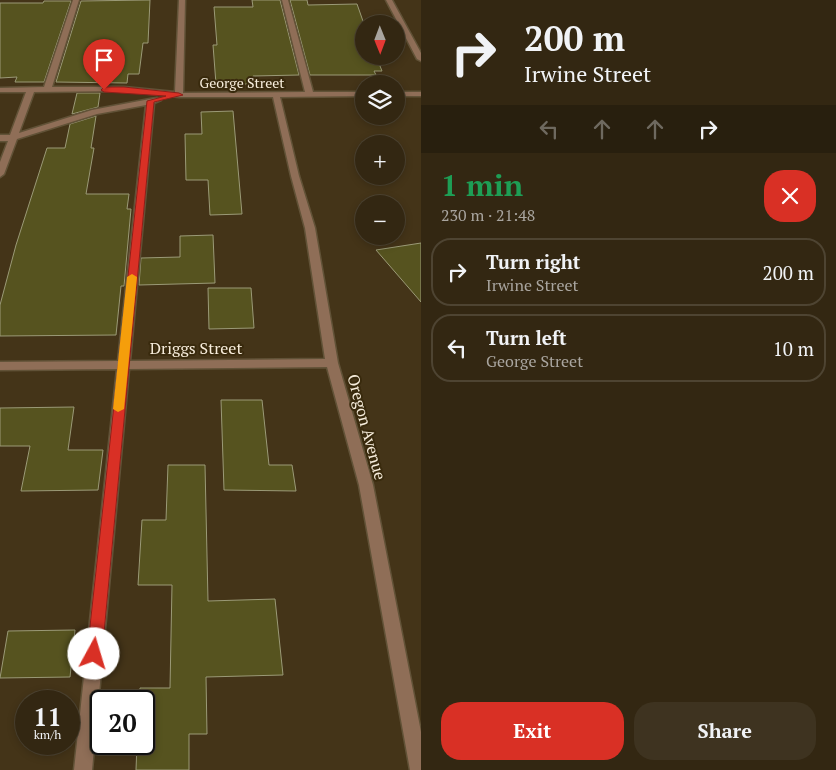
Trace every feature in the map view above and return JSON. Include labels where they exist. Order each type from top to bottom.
[{"type":"street","points":[[47,90],[76,0]]},
{"type":"street","points":[[0,138],[12,138],[95,112],[179,95],[182,0]]},
{"type":"street","points":[[285,0],[310,95]]},
{"type":"street","points":[[389,0],[421,59]]},
{"type":"street","name":"George Street","points":[[0,90],[124,89],[179,95],[355,94]]},
{"type":"street","points":[[0,174],[30,90]]},
{"type":"street","points":[[405,94],[421,94]]},
{"type":"street","name":"Oregon Avenue","points":[[276,95],[295,176],[310,228],[332,364],[366,485],[418,770]]},
{"type":"street","points":[[83,770],[150,101]]},
{"type":"street","name":"Driggs Street","points":[[0,366],[332,364]]},
{"type":"building","points":[[150,0],[148,43],[143,43],[139,74],[128,74],[127,83],[56,82],[81,1]]},
{"type":"building","points":[[252,0],[280,0],[299,75],[253,76],[254,84],[216,84],[213,45],[217,45],[214,7],[253,7]]},
{"type":"building","points":[[290,0],[307,0],[308,5],[357,4],[361,15],[355,15],[355,65],[380,65],[382,71],[374,71],[376,75],[310,75]]},
{"type":"building","points":[[44,1],[71,1],[44,82],[15,82],[17,77],[0,78],[0,3],[43,3]]},
{"type":"building","points":[[77,93],[100,93],[98,107],[72,114]]},
{"type":"building","points":[[233,111],[242,214],[210,215],[208,180],[186,180],[185,134],[202,134],[201,112]]},
{"type":"building","points":[[96,116],[91,148],[94,148],[86,194],[129,194],[127,209],[131,209],[124,286],[121,286],[116,335],[0,336],[0,305],[16,245],[47,148],[65,148],[70,124]]},
{"type":"building","points":[[213,235],[215,283],[139,285],[141,258],[180,257],[180,236]]},
{"type":"building","points":[[421,243],[421,302],[376,250]]},
{"type":"building","points":[[208,288],[251,288],[254,328],[209,329]]},
{"type":"building","points":[[221,400],[262,400],[269,465],[292,465],[296,491],[224,490]]},
{"type":"building","points":[[74,407],[68,450],[103,450],[98,490],[21,491],[30,446],[0,446],[0,408]]},
{"type":"building","points":[[168,465],[205,465],[208,601],[275,599],[283,675],[206,677],[207,734],[189,734],[189,770],[136,770],[137,755],[155,755],[155,690],[140,690],[140,688],[170,688],[172,585],[138,585],[142,520],[166,520]]},
{"type":"building","points":[[75,630],[70,677],[0,678],[8,631]]},
{"type":"slow traffic","points":[[118,409],[132,277]]},
{"type":"route","points":[[94,654],[150,101],[179,95],[124,89],[104,90]]}]
